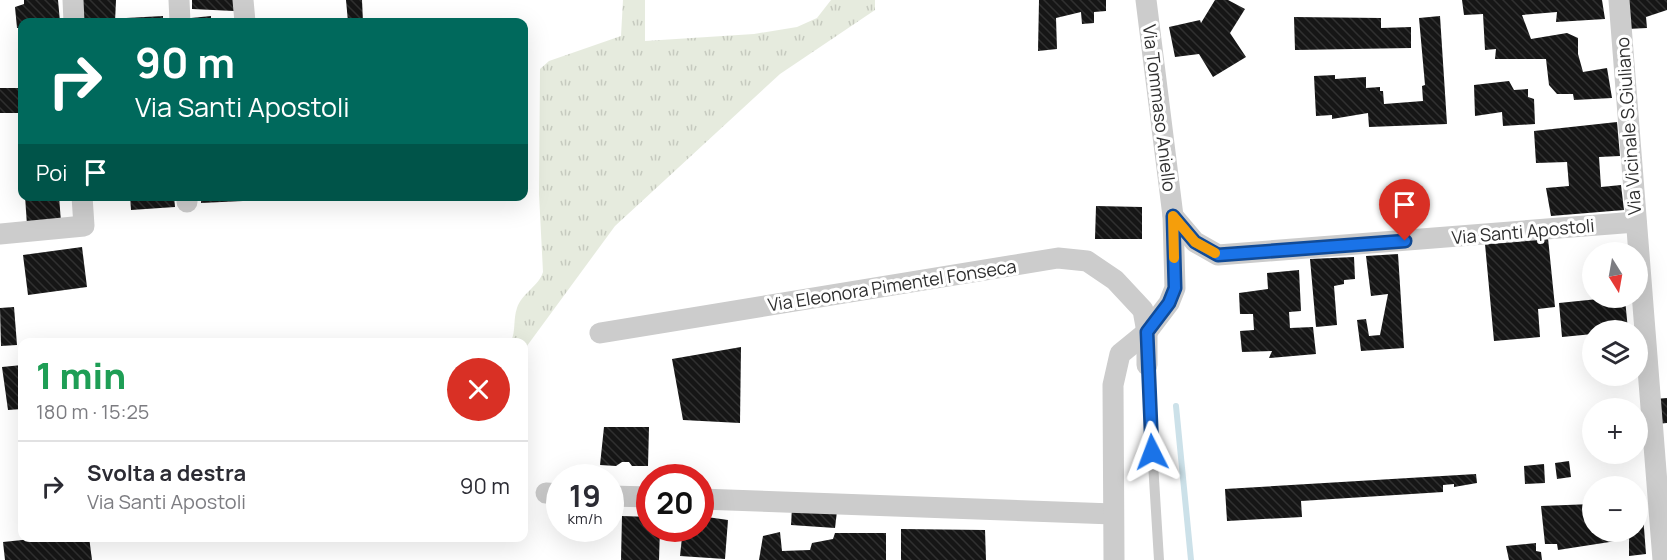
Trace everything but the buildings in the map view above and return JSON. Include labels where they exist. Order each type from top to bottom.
[{"type":"street","points":[[73,0],[74,18]]},
{"type":"street","points":[[179,0],[180,18]]},
{"type":"street","points":[[243,0],[245,18]]},
{"type":"street","name":"Via Tommaso Aniello","points":[[1114,560],[1113,385],[1120,354],[1147,332],[1169,303],[1175,288],[1173,216],[1146,0]]},
{"type":"street","name":"Via Vicinale S.Giuliano","points":[[1619,0],[1663,560]]},
{"type":"street","points":[[0,234],[84,226],[82,201]]},
{"type":"street","name":"Via Santi Apostoli","points":[[1173,216],[1195,242],[1218,255],[1636,222]]},
{"type":"street","name":"Via Eleonora Pimentel Fonseca","points":[[600,333],[1058,258],[1087,261],[1115,280],[1143,310],[1147,332],[1147,365]]},
{"type":"street","points":[[714,500],[1113,514]]},
{"type":"lane","points":[[1147,365],[1159,560]]},
{"type":"green space","points":[[623,0],[645,0],[645,41],[754,34],[797,27],[817,18],[831,0],[875,0],[875,10],[780,74],[615,226],[528,345],[528,338],[512,338],[519,303],[543,272],[539,194],[540,69],[549,61],[621,36]]},
{"type":"waterway","points":[[1176,406],[1191,560]]},
{"type":"slow traffic","points":[[1174,258],[1173,216],[1195,242],[1215,253]]},
{"type":"route","points":[[1152,452],[1147,332],[1169,303],[1175,288],[1173,216],[1195,242],[1218,255],[1405,241]]}]
